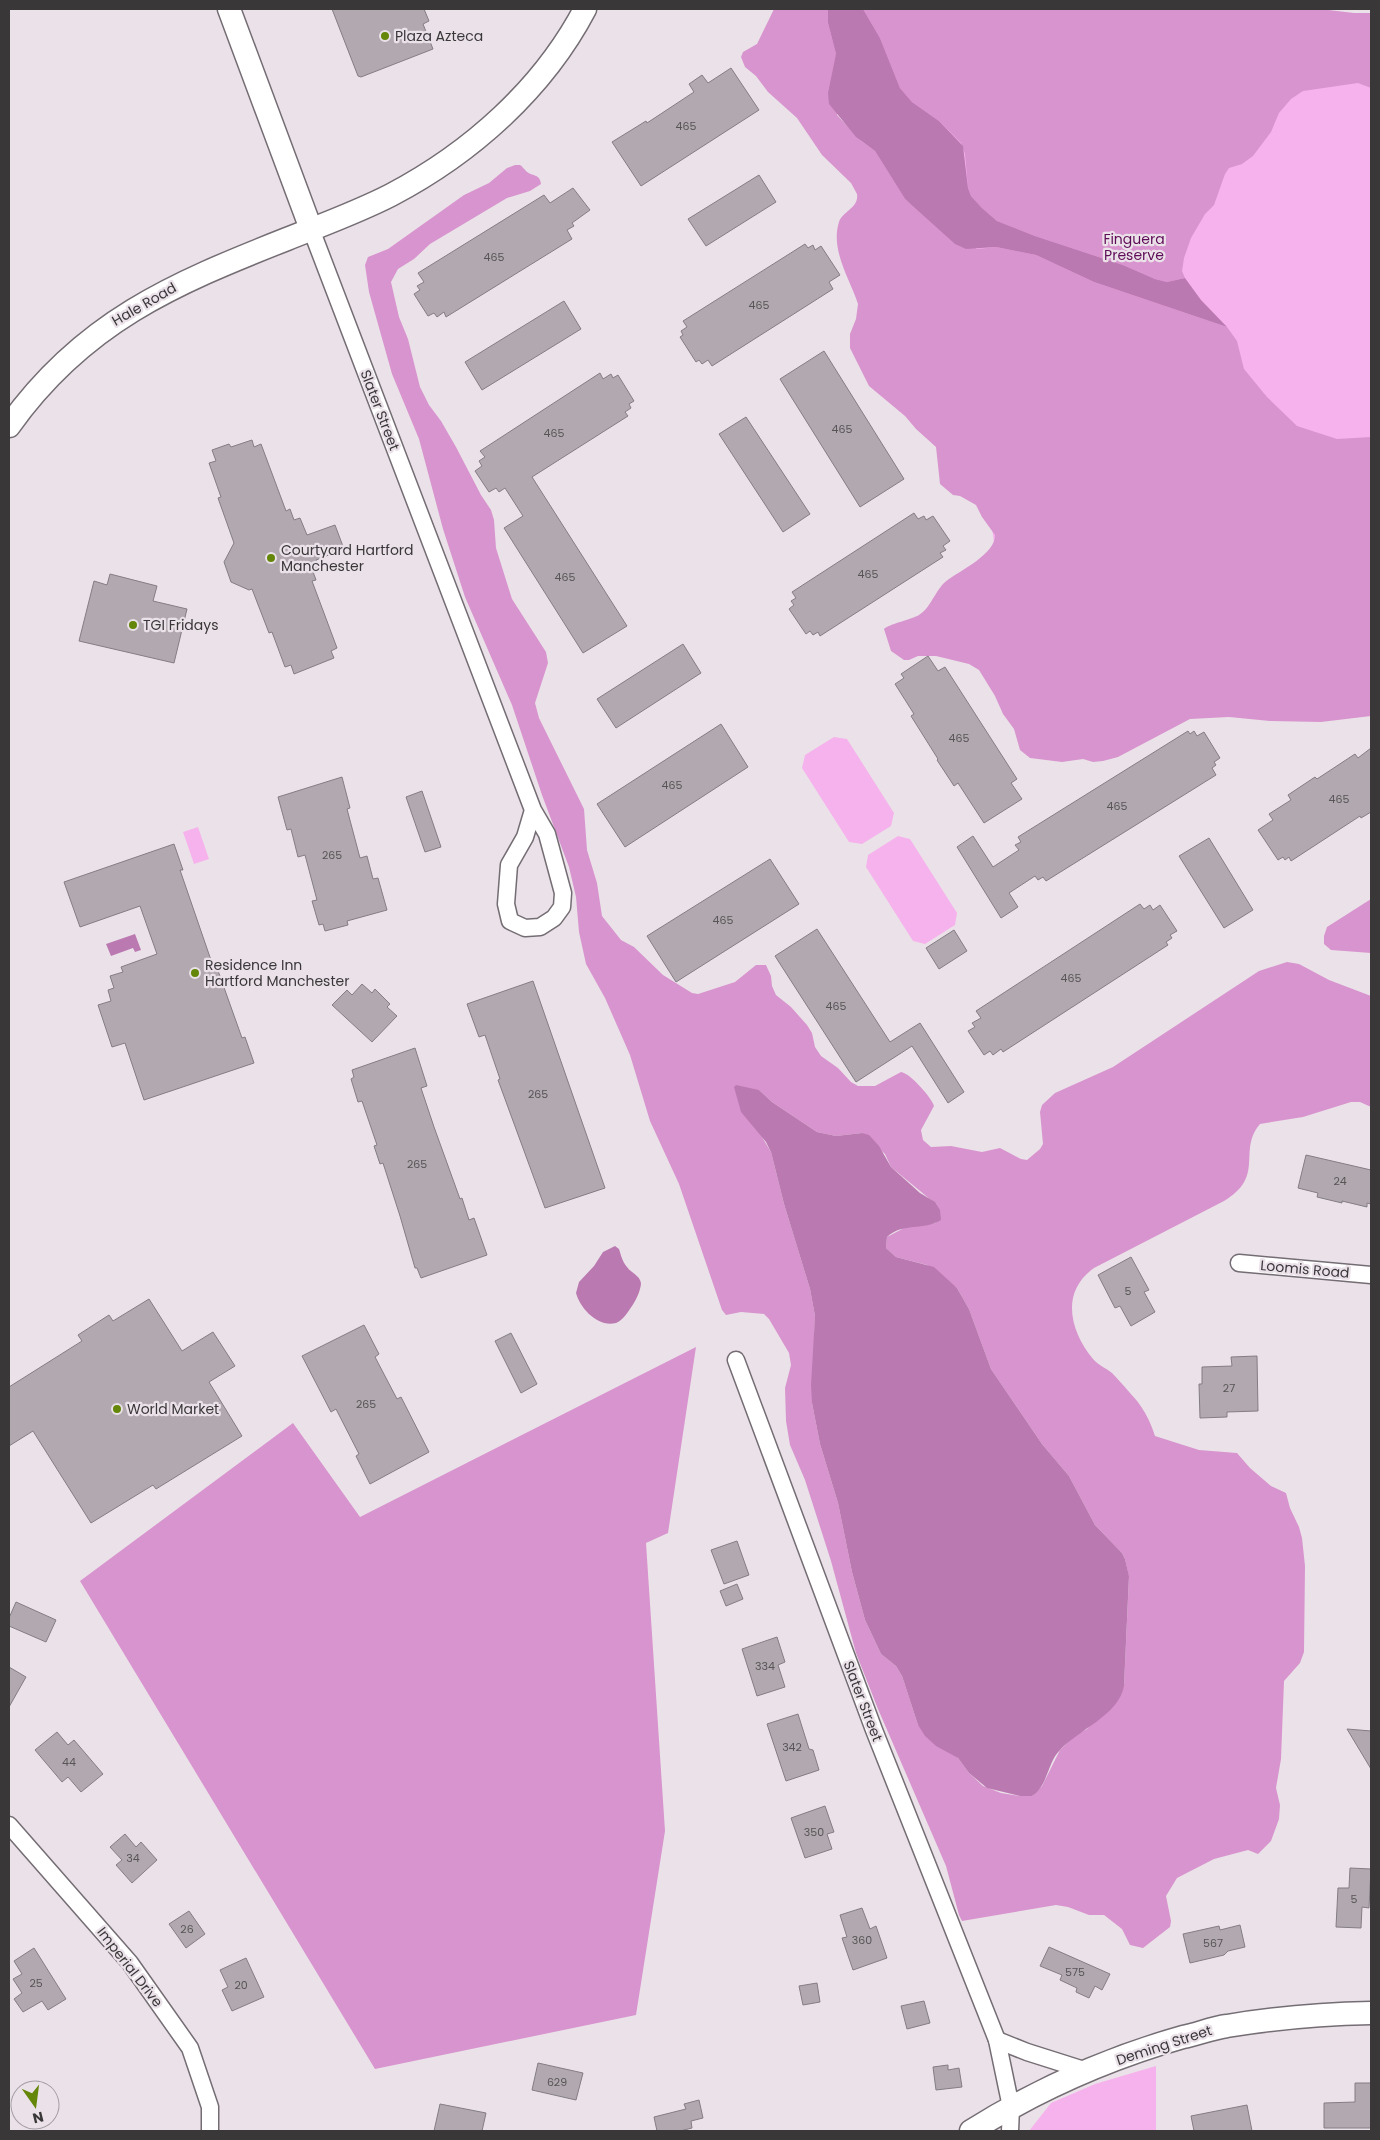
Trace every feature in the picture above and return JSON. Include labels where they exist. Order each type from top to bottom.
[{"type":"street","name":"Slater Street","points":[[229,9],[533,810],[547,834],[563,893],[562,907],[554,918],[540,927],[525,928],[510,921],[506,904],[506,886],[509,865],[525,837],[533,810]]},
{"type":"street","name":"Hale Road","points":[[9,426],[28,400],[52,374],[91,338],[121,316],[157,295],[200,274],[391,195],[444,163],[471,144],[509,109],[537,79],[566,42],[585,9]]},
{"type":"street","name":"Loomis Road","points":[[1239,1263],[1371,1275]]},
{"type":"street","name":"Slater Street","points":[[736,1360],[874,1730],[997,2040],[1011,2107],[1010,2131]]},
{"type":"street","name":"Imperial Drive","points":[[9,1824],[130,1963],[190,2048],[210,2107],[210,2131]]},
{"type":"street","name":"Deming Street","points":[[972,2131],[1011,2107],[1087,2071],[1146,2048],[1226,2026],[1330,2014],[1371,2013]]},
{"type":"street","points":[[997,2040],[1027,2052],[1087,2071]]},
{"type":"green space","points":[[774,9],[828,9],[828,23],[836,54],[837,115],[861,141],[875,151],[905,199],[940,229],[977,249],[996,247],[1036,255],[1094,282],[1227,327],[1237,341],[1244,369],[1267,397],[1297,426],[1337,439],[1371,437],[1371,716],[1321,722],[1270,721],[1229,717],[1190,719],[1118,757],[1103,761],[1093,762],[1083,759],[1062,762],[1030,758],[1020,750],[1014,729],[1003,714],[995,696],[979,670],[969,664],[936,656],[918,656],[904,660],[891,651],[884,629],[919,615],[949,579],[970,566],[990,548],[994,542],[995,535],[976,505],[960,496],[953,495],[940,484],[936,447],[905,416],[869,386],[850,348],[850,334],[856,319],[858,304],[839,254],[837,233],[841,218],[856,203],[857,194],[851,183],[822,155],[797,118],[768,92],[756,76],[745,67],[741,57],[743,52],[757,44]]},
{"type":"green space","name":"Finguera Preserve","points":[[808,9],[1211,9],[1371,59],[1371,550],[1001,598],[983,457]]},
{"type":"green space","points":[[863,9],[1320,9],[1371,13],[1371,88],[1358,83],[1303,91],[1291,99],[1279,113],[1271,132],[1253,156],[1242,164],[1229,168],[1225,174],[1214,205],[1205,214],[1191,238],[1182,271],[1185,278],[1167,282],[997,221],[982,208],[971,196],[968,188],[965,154],[961,143],[939,121],[912,102],[900,88],[880,38]]},
{"type":"green space","points":[[520,165],[528,173],[539,178],[541,184],[530,191],[507,198],[430,244],[414,259],[398,269],[391,282],[399,317],[408,339],[420,387],[491,510],[494,520],[496,548],[512,599],[546,652],[548,663],[535,703],[539,718],[584,809],[587,850],[597,883],[602,916],[621,940],[634,947],[663,975],[692,993],[698,994],[735,982],[756,965],[766,965],[776,995],[791,1007],[807,1025],[812,1033],[815,1047],[821,1056],[838,1068],[851,1082],[858,1086],[875,1086],[901,1072],[905,1073],[920,1086],[934,1106],[921,1130],[923,1140],[931,1147],[951,1146],[982,1152],[1000,1148],[1021,1159],[1027,1160],[1043,1144],[1040,1112],[1042,1105],[1055,1093],[1113,1067],[1259,971],[1287,962],[1299,964],[1329,980],[1371,996],[1371,1107],[1360,1102],[1351,1102],[1303,1117],[1260,1124],[1251,1144],[1248,1173],[1237,1192],[1224,1201],[1094,1268],[1076,1288],[1073,1300],[1074,1324],[1085,1348],[1095,1361],[1112,1373],[1142,1408],[1155,1436],[1199,1450],[1237,1453],[1250,1468],[1271,1486],[1286,1493],[1302,1538],[1305,1566],[1304,1652],[1300,1663],[1284,1681],[1281,1759],[1276,1788],[1280,1805],[1279,1819],[1271,1841],[1258,1854],[1248,1850],[1214,1859],[1177,1878],[1166,1896],[1171,1921],[1170,1927],[1143,1948],[1130,1945],[1122,1929],[1104,1915],[1089,1915],[1068,1907],[1056,1905],[962,1921],[946,1866],[878,1709],[856,1653],[831,1561],[805,1480],[790,1445],[786,1421],[785,1388],[791,1365],[789,1353],[769,1319],[764,1314],[741,1312],[726,1315],[722,1310],[679,1184],[650,1121],[630,1055],[605,998],[586,964],[579,932],[576,897],[569,867],[542,795],[512,705],[465,597],[443,529],[419,439],[392,374],[369,292],[365,265],[368,257],[388,249],[464,195],[489,183],[507,168]],"holes":[[[759,1090],[772,1102],[817,1132],[836,1136],[862,1133],[885,1154],[891,1167],[937,1205],[936,1223],[906,1227],[887,1237],[886,1248],[896,1257],[927,1265],[957,1288],[969,1309],[991,1369],[1042,1444],[1069,1476],[1095,1525],[1122,1553],[1125,1559],[1129,1577],[1124,1686],[1087,1729],[1074,1736],[1060,1750],[1042,1786],[1032,1796],[1001,1793],[983,1786],[969,1773],[958,1758],[918,1725],[902,1676],[896,1666],[881,1654],[865,1620],[852,1572],[838,1503],[820,1444],[812,1403],[815,1316],[810,1289],[784,1204],[771,1152],[762,1137]]]},
{"type":"green space","points":[[834,737],[847,739],[894,813],[891,826],[862,844],[849,842],[802,768],[805,755]]},
{"type":"green space","points":[[198,827],[209,859],[194,864],[183,832]]},
{"type":"green space","points":[[898,836],[910,839],[957,913],[955,925],[925,944],[913,941],[866,867],[868,855]]},
{"type":"green space","points":[[1371,899],[1371,953],[1331,950],[1324,944],[1327,927]]},
{"type":"green space","points":[[696,1347],[668,1533],[646,1543],[665,1831],[636,2015],[375,2069],[80,1581],[293,1423],[360,1517]]},
{"type":"green space","points":[[1156,2066],[1156,2131],[1029,2131],[1051,2103],[1095,2084]]},
{"type":"shaded area","points":[[828,9],[863,9],[880,38],[900,88],[912,102],[939,121],[963,146],[968,188],[971,196],[997,221],[1035,236],[1123,265],[1155,279],[1167,282],[1185,278],[1201,300],[1227,327],[1094,282],[1036,255],[996,247],[966,249],[955,244],[905,199],[875,151],[856,137],[829,104],[828,93],[836,54],[828,23]]},
{"type":"shaded area","points":[[135,934],[141,950],[135,952],[133,948],[111,956],[106,944]]},
{"type":"shaded area","points":[[736,1085],[759,1090],[772,1102],[817,1132],[836,1136],[862,1133],[869,1135],[879,1146],[891,1167],[920,1193],[935,1202],[940,1210],[941,1220],[928,1225],[893,1232],[887,1237],[886,1248],[896,1257],[934,1267],[957,1288],[969,1309],[991,1369],[1042,1444],[1069,1476],[1095,1525],[1122,1553],[1125,1559],[1129,1576],[1124,1686],[1121,1696],[1106,1714],[1060,1750],[1052,1761],[1041,1786],[1032,1796],[1020,1796],[987,1788],[969,1773],[958,1758],[936,1746],[925,1736],[918,1725],[902,1676],[896,1666],[881,1654],[865,1620],[852,1572],[838,1503],[820,1444],[812,1403],[811,1385],[815,1316],[810,1289],[784,1204],[771,1152],[766,1142],[741,1112],[734,1087]]},
{"type":"shaded area","points":[[615,1246],[619,1249],[625,1265],[636,1275],[641,1284],[636,1299],[625,1316],[616,1323],[609,1324],[596,1320],[591,1316],[581,1305],[576,1293],[579,1282],[594,1266],[603,1252]]},
{"type":"building","name":"Plaza Azteca","points":[[332,9],[424,9],[429,21],[423,24],[433,49],[361,77],[358,76]]},
{"type":"building","points":[[731,68],[759,110],[641,186],[612,142],[646,121],[647,123],[694,92],[689,84],[702,75],[708,83]]},
{"type":"building","points":[[759,175],[776,202],[706,246],[688,219]]},
{"type":"building","points":[[573,188],[590,210],[572,223],[574,226],[567,230],[572,239],[446,317],[444,312],[437,317],[434,313],[428,316],[414,294],[420,290],[417,286],[424,282],[418,273],[544,195],[550,203]]},
{"type":"building","points":[[805,244],[808,248],[813,245],[815,250],[821,246],[840,275],[829,282],[833,289],[712,366],[708,360],[702,364],[699,360],[696,362],[680,337],[683,335],[681,331],[687,327],[683,321]]},
{"type":"building","points":[[564,301],[581,329],[482,390],[465,362]]},
{"type":"building","points":[[824,351],[904,479],[860,507],[780,379]]},
{"type":"building","points":[[600,373],[603,379],[611,374],[613,378],[618,375],[634,401],[629,404],[631,408],[625,412],[628,416],[532,477],[627,626],[583,653],[504,528],[523,516],[505,488],[499,492],[496,488],[489,492],[475,471],[482,466],[479,461],[485,457],[480,451]]},
{"type":"building","points":[[746,417],[810,514],[783,532],[719,434]]},
{"type":"building","name":"Courtyard Hartford Manchester","points":[[252,440],[254,447],[261,444],[286,511],[290,509],[294,520],[300,518],[307,535],[335,525],[344,549],[316,560],[318,567],[312,569],[316,580],[312,581],[337,648],[331,651],[334,658],[294,674],[291,665],[285,667],[272,632],[269,633],[252,589],[249,590],[231,582],[224,562],[234,543],[218,498],[221,497],[209,463],[216,461],[212,450],[229,444],[231,447]]},
{"type":"building","points":[[914,513],[918,519],[924,516],[926,520],[933,516],[950,541],[943,546],[946,550],[940,553],[943,557],[820,636],[818,632],[813,635],[810,631],[806,634],[789,609],[794,605],[791,601],[796,598],[792,592]]},
{"type":"building","name":"TGI Fridays","points":[[110,574],[157,586],[153,601],[187,609],[174,663],[79,641],[94,581],[107,585]]},
{"type":"building","points":[[683,644],[701,673],[616,728],[597,699]]},
{"type":"building","points":[[928,656],[938,671],[945,667],[1017,779],[1011,783],[1022,799],[984,823],[958,783],[954,786],[937,760],[911,716],[914,714],[895,684],[904,678],[901,674]]},
{"type":"building","points":[[721,724],[748,767],[625,847],[597,804]]},
{"type":"building","points":[[1188,731],[1190,734],[1194,731],[1197,736],[1204,732],[1220,758],[1214,762],[1216,765],[1212,768],[1216,775],[1046,881],[1043,877],[1038,880],[1035,876],[1009,893],[1018,907],[1001,918],[957,847],[973,836],[993,867],[1019,850],[1015,845],[1021,842],[1018,837]]},
{"type":"building","points":[[1371,748],[1371,812],[1361,818],[1360,816],[1291,861],[1289,857],[1285,860],[1283,857],[1278,860],[1258,830],[1273,820],[1269,814],[1291,800],[1288,795],[1315,777],[1317,779],[1355,754],[1358,758]]},
{"type":"building","points":[[342,777],[350,808],[347,809],[360,858],[367,856],[373,879],[378,878],[387,910],[347,921],[348,925],[325,931],[323,924],[319,925],[312,901],[317,900],[305,855],[298,857],[291,829],[287,830],[278,797]]},
{"type":"building","points":[[422,791],[441,847],[425,852],[406,797]]},
{"type":"building","points":[[1209,838],[1253,910],[1224,928],[1179,856]]},
{"type":"building","name":"Residence Inn Hartford Manchester","points":[[174,844],[183,870],[180,870],[213,966],[216,965],[242,1038],[245,1037],[254,1063],[144,1100],[125,1043],[112,1047],[98,1005],[111,1001],[108,990],[114,988],[110,976],[123,972],[121,967],[157,954],[140,906],[80,927],[64,882]]},
{"type":"building","points":[[770,859],[799,904],[676,982],[647,936]]},
{"type":"building","points":[[1140,904],[1144,909],[1150,905],[1153,910],[1160,905],[1177,931],[1170,935],[1172,938],[1166,942],[1168,945],[1003,1052],[1001,1049],[993,1055],[990,1051],[984,1055],[968,1031],[975,1027],[972,1023],[981,1018],[976,1011]]},
{"type":"building","points":[[817,929],[890,1042],[920,1023],[964,1092],[948,1103],[912,1046],[856,1082],[775,956]]},
{"type":"building","points":[[954,930],[967,951],[939,969],[926,948]]},
{"type":"building","points":[[533,981],[605,1188],[545,1208],[498,1080],[500,1079],[485,1035],[479,1037],[467,1004]]},
{"type":"building","points":[[362,984],[372,993],[375,989],[390,1004],[387,1007],[397,1016],[372,1042],[332,1005],[347,990],[352,995]]},
{"type":"building","points":[[415,1048],[427,1086],[421,1088],[434,1127],[460,1199],[462,1198],[469,1220],[474,1218],[487,1255],[421,1278],[417,1268],[415,1268],[383,1163],[380,1164],[374,1146],[377,1145],[362,1101],[358,1102],[351,1079],[354,1077],[352,1070]]},
{"type":"building","points":[[1306,1155],[1371,1170],[1371,1204],[1367,1203],[1367,1207],[1342,1201],[1342,1203],[1317,1197],[1318,1193],[1298,1188]]},
{"type":"building","points":[[1131,1257],[1149,1290],[1144,1292],[1155,1312],[1131,1326],[1120,1306],[1115,1308],[1098,1275]]},
{"type":"building","name":"World Market","points":[[149,1299],[182,1351],[213,1332],[235,1366],[209,1382],[242,1436],[156,1489],[153,1485],[91,1523],[33,1431],[9,1446],[9,1387],[82,1341],[78,1335],[109,1315],[113,1321]]},
{"type":"building","points":[[364,1325],[379,1354],[375,1357],[397,1399],[401,1397],[429,1452],[370,1484],[356,1456],[359,1454],[336,1409],[331,1412],[302,1356]]},
{"type":"building","points":[[511,1333],[537,1384],[521,1393],[495,1341]]},
{"type":"building","points":[[1257,1356],[1258,1411],[1227,1412],[1227,1417],[1200,1418],[1199,1384],[1202,1384],[1202,1367],[1232,1366],[1231,1357]]},
{"type":"building","points":[[737,1541],[749,1575],[724,1584],[711,1550]]},
{"type":"building","points":[[737,1584],[743,1599],[726,1606],[720,1591]]},
{"type":"building","points":[[16,1602],[56,1620],[46,1642],[9,1626],[9,1618]]},
{"type":"building","points":[[777,1637],[785,1662],[778,1665],[785,1687],[757,1696],[742,1649]]},
{"type":"building","points":[[9,1667],[26,1677],[9,1707]]},
{"type":"building","points":[[798,1714],[809,1749],[813,1750],[819,1770],[786,1781],[767,1724]]},
{"type":"building","points":[[1347,1729],[1371,1731],[1371,1769]]},
{"type":"building","points":[[57,1732],[68,1745],[74,1740],[103,1774],[81,1792],[68,1777],[62,1782],[35,1750]]},
{"type":"building","points":[[825,1806],[834,1832],[827,1834],[832,1849],[805,1858],[791,1818]]},
{"type":"building","points":[[125,1834],[136,1847],[141,1842],[157,1860],[132,1883],[116,1865],[122,1860],[110,1847]]},
{"type":"building","points":[[1350,1868],[1371,1869],[1369,1908],[1362,1907],[1361,1928],[1336,1927],[1338,1888],[1349,1888]]},
{"type":"building","points":[[862,1908],[870,1929],[876,1926],[887,1958],[853,1970],[842,1938],[847,1937],[840,1915]]},
{"type":"building","points":[[189,1911],[205,1934],[186,1948],[169,1924]]},
{"type":"building","points":[[1240,1925],[1245,1947],[1228,1951],[1224,1955],[1190,1963],[1183,1934],[1219,1926],[1220,1930]]},
{"type":"building","points":[[1049,1947],[1110,1974],[1102,1990],[1095,1986],[1089,1998],[1076,1992],[1077,1988],[1060,1980],[1062,1975],[1040,1966]]},
{"type":"building","points":[[34,1948],[66,1999],[48,2010],[42,2001],[23,2012],[14,1999],[22,1993],[13,1979],[22,1974],[14,1961]]},
{"type":"building","points":[[246,1958],[264,1997],[232,2011],[222,1990],[228,1987],[220,1970]]},
{"type":"building","points":[[817,1983],[820,2002],[803,2005],[799,1986]]},
{"type":"building","points":[[924,2001],[930,2023],[907,2029],[901,2006]]},
{"type":"building","points":[[538,2063],[583,2073],[576,2100],[532,2090]]},
{"type":"building","points":[[948,2065],[948,2070],[959,2068],[962,2087],[936,2090],[933,2067]]},
{"type":"building","points":[[1355,2083],[1371,2083],[1371,2128],[1324,2128],[1324,2103],[1355,2102]]},
{"type":"building","points":[[699,2100],[703,2118],[691,2121],[692,2128],[680,2131],[657,2131],[654,2117],[686,2109],[684,2104]]},
{"type":"building","points":[[440,2104],[486,2113],[482,2131],[434,2131]]},
{"type":"building","points":[[1247,2105],[1252,2131],[1194,2131],[1191,2116]]},
{"type":"place","name":"Plaza Azteca","points":[[385,36]]},
{"type":"place","name":"Courtyard Hartford Manchester","points":[[271,558]]},
{"type":"place","name":"TGI Fridays","points":[[133,625]]},
{"type":"place","name":"Residence Inn Hartford Manchester","points":[[195,973]]},
{"type":"place","name":"World Market","points":[[117,1409]]}]
